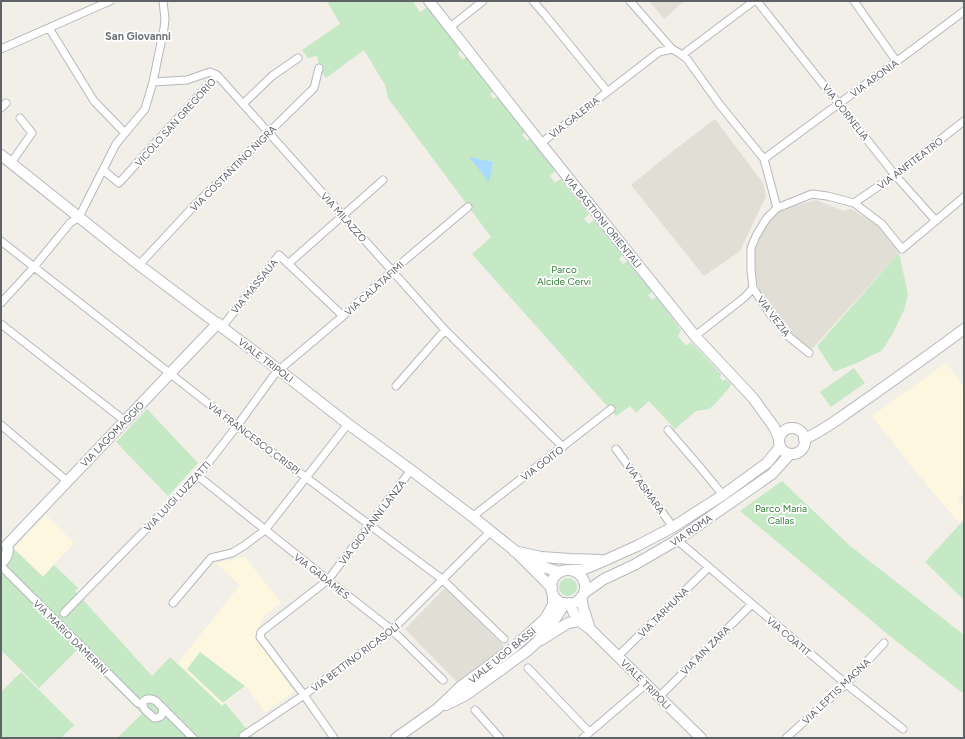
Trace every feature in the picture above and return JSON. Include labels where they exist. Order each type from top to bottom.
[{"type":"street","points":[[1,50],[110,1]]},
{"type":"street","points":[[1,303],[70,223],[79,217],[116,144],[145,110],[153,82],[164,28],[165,19],[163,1]]},
{"type":"street","name":"VIA BASTIONI ORIENTALI","points":[[429,1],[695,336],[753,398],[774,427],[780,443]]},
{"type":"street","points":[[449,28],[483,1]]},
{"type":"street","points":[[533,1],[608,91]]},
{"type":"street","points":[[630,1],[672,49],[688,60],[720,105],[764,158],[777,208]]},
{"type":"street","points":[[681,54],[754,1]]},
{"type":"street","name":"VIA CORNELIA","points":[[758,1],[895,175],[936,221]]},
{"type":"street","points":[[854,1],[897,62]]},
{"type":"street","name":"VIA APONIA","points":[[764,158],[897,62],[964,11]]},
{"type":"street","points":[[49,28],[94,101],[125,133]]},
{"type":"street","name":"VIA GALERIA","points":[[541,143],[658,52],[672,49]]},
{"type":"street","points":[[243,104],[272,76],[298,58]]},
{"type":"street","name":"VIA COSTANTINO NIGRA","points":[[139,265],[193,207],[314,88],[319,68]]},
{"type":"street","name":"VICOLO SAN GREGORIO","points":[[103,170],[119,183],[216,75],[210,72],[187,80],[153,82]]},
{"type":"street","name":"VIA MILAZZO","points":[[216,75],[444,330],[563,447]]},
{"type":"street","points":[[1,108],[6,103]]},
{"type":"street","points":[[11,164],[32,133],[20,118]]},
{"type":"street","name":"VIA ANFITEATRO","points":[[854,203],[895,175],[964,120]]},
{"type":"street","name":"VIALE TRIPOLI","points":[[1,155],[139,265],[220,325],[348,424],[412,470],[472,517],[517,554],[553,591]]},
{"type":"street","name":"VIA MASSAUA","points":[[288,264],[383,180]]},
{"type":"street","name":"VIA VEZIA","points":[[809,353],[788,336],[770,314],[753,288],[751,248],[756,236],[767,218],[777,208],[812,194],[827,196],[854,203],[882,224],[902,249],[936,221]]},
{"type":"street","points":[[936,221],[964,197]]},
{"type":"street","name":"VIA CALATAFIMI","points":[[279,370],[344,316],[392,271],[468,207]]},
{"type":"street","name":"VIA FRANCESCO CRISPI","points":[[1,241],[237,426],[442,579],[504,639]]},
{"type":"street","name":"VIA MASSAUA","points":[[220,325],[279,255],[344,316]]},
{"type":"street","points":[[695,336],[745,297],[753,288]]},
{"type":"street","points":[[1,324],[125,421]]},
{"type":"street","name":"VIA LAGOMAGGIO","points":[[1,565],[8,555],[8,549],[4,543],[220,325]]},
{"type":"street","points":[[804,439],[826,428],[964,329]]},
{"type":"street","points":[[396,386],[444,330]]},
{"type":"street","name":"VIA LUIGI LUZZATTI","points":[[64,613],[198,476],[279,370]]},
{"type":"street","name":"VIA GOITO","points":[[472,517],[611,409]]},
{"type":"street","points":[[173,603],[211,558],[232,552],[245,546],[265,530],[348,424]]},
{"type":"street","points":[[1,425],[66,481]]},
{"type":"street","points":[[791,428],[801,432],[804,439],[804,446],[797,453],[790,454],[784,452],[780,443],[782,433],[791,428]]},
{"type":"street","points":[[668,430],[723,495]]},
{"type":"street","name":"VIA ROMA","points":[[573,570],[582,570],[599,563],[637,546],[673,527],[723,495],[767,463],[780,443]]},
{"type":"street","name":"VIA ASMARA","points":[[616,449],[673,527]]},
{"type":"street","name":"VIA ROMA","points":[[582,595],[604,579],[634,565],[677,540],[772,474],[790,454]]},
{"type":"street","name":"VIA GIOVANNI LANZA","points":[[304,695],[260,637],[261,632],[328,580],[412,470]]},
{"type":"street","name":"VIA GADAMES","points":[[198,476],[392,630],[443,680]]},
{"type":"street","name":"VIA BETTINO RICASOLI","points":[[243,736],[304,695],[392,630],[490,532]]},
{"type":"street","name":"VIA COATIT","points":[[677,540],[846,684],[903,729]]},
{"type":"street","name":"VIALE TRIPOLI","points":[[517,554],[533,564],[560,572]]},
{"type":"street","name":"VIA ROMA","points":[[517,554],[541,558],[605,560]]},
{"type":"street","name":"VIA MARIO DAMERINI","points":[[1,565],[138,703],[143,704],[144,708],[154,718],[162,716],[162,707]]},
{"type":"street","name":"VIA TARHUNA","points":[[618,656],[708,567]]},
{"type":"street","points":[[568,570],[573,570],[580,574],[584,581],[585,590],[582,595],[576,602],[567,603],[558,600],[553,591],[554,577],[560,572],[568,570]]},
{"type":"street","name":"VIALE UGO BASSI","points":[[396,738],[437,709],[460,687],[513,648],[545,619],[554,605],[553,591]]},
{"type":"street","name":"VIALE TRIPOLI","points":[[582,595],[583,607],[590,629]]},
{"type":"street","name":"VIALE TRIPOLI","points":[[567,603],[579,621],[590,629],[618,656],[697,737]]},
{"type":"street","name":"VIALE UGO BASSI","points":[[437,709],[466,695],[528,651],[537,642],[567,603]]},
{"type":"street","name":"VIA AIN ZARA","points":[[659,697],[752,604]]},
{"type":"street","name":"VIALE UGO BASSI","points":[[537,642],[568,623],[579,621]]},
{"type":"street","name":"VIA LEPTIS MAGNA","points":[[786,738],[846,684],[884,643]]},
{"type":"street","points":[[528,668],[589,732]]},
{"type":"street","points":[[583,738],[646,684]]},
{"type":"street","points":[[304,695],[334,738]]},
{"type":"street","points":[[143,704],[146,699],[152,698],[193,738]]},
{"type":"street","points":[[475,710],[500,738]]},
{"type":"shaded area","points":[[649,1],[684,1],[664,19]]},
{"type":"shaded area","points":[[715,119],[763,183],[766,196],[740,251],[704,276],[631,185]]},
{"type":"shaded area","points":[[816,200],[844,211],[851,209],[880,226],[899,253],[809,352],[789,336],[759,289],[754,271],[752,248],[767,222],[783,209]]},
{"type":"shaded area","points":[[946,363],[964,387],[964,492],[958,499],[964,505],[964,518],[959,523],[872,416]]},
{"type":"shaded area","points":[[46,515],[74,543],[43,576],[14,548]]},
{"type":"shaded area","points":[[245,557],[281,603],[264,616],[257,632],[257,637],[258,641],[294,692],[265,712],[246,686],[222,705],[178,663],[240,585],[216,563]]},
{"type":"shaded area","points":[[445,588],[505,647],[457,682],[405,629]]},
{"type":"green space","name":"Parco Alcide Cervi","points":[[327,1],[415,1],[414,3],[420,12],[429,6],[461,48],[458,54],[462,59],[468,57],[494,91],[490,94],[494,99],[498,96],[526,131],[522,135],[527,141],[531,138],[555,171],[550,176],[555,183],[561,179],[589,214],[584,219],[589,224],[594,220],[623,254],[619,259],[623,264],[628,261],[653,291],[648,295],[652,300],[657,296],[681,330],[678,336],[686,346],[691,342],[722,375],[719,377],[723,381],[725,379],[731,384],[714,405],[709,409],[696,411],[675,429],[649,401],[636,413],[630,406],[616,416],[472,254],[491,237],[388,98],[385,85],[364,50],[326,78],[319,68],[317,56],[308,58],[302,50],[340,24]]},
{"type":"green space","points":[[899,253],[908,294],[904,310],[893,333],[880,352],[834,372],[817,346]]},
{"type":"green space","points":[[854,368],[865,383],[831,407],[820,392]]},
{"type":"green space","points":[[147,409],[198,463],[168,496],[116,442]]},
{"type":"green space","name":"Parco Maria Callas","points":[[782,481],[849,545],[964,635],[964,694],[891,637],[740,511]]},
{"type":"green space","points":[[964,520],[964,600],[925,562]]},
{"type":"green space","points":[[14,549],[43,577],[54,565],[78,588],[75,591],[152,676],[170,657],[222,706],[225,703],[254,738],[117,738],[142,714],[77,650],[39,688],[1,650],[1,562]]},
{"type":"green space","points":[[568,578],[574,581],[577,587],[574,593],[568,596],[562,593],[559,587],[562,581]]},
{"type":"green space","points":[[200,652],[245,686],[223,703],[187,669]]},
{"type":"green space","points":[[21,672],[74,725],[61,738],[1,738],[1,692]]},
{"type":"water","points":[[469,157],[493,162],[489,182]]},
{"type":"district","name":"San Giovanni","points":[[138,36]]}]
